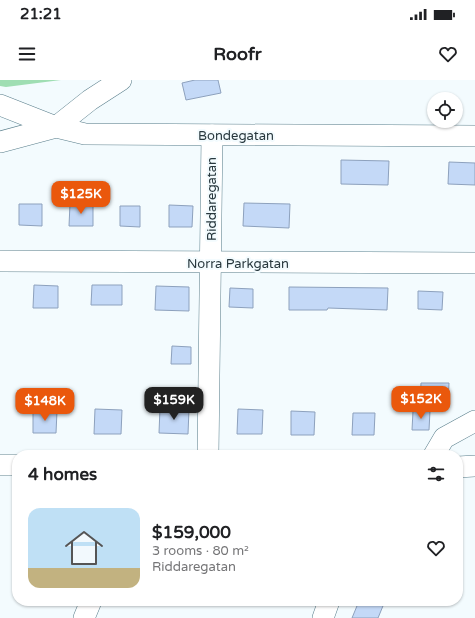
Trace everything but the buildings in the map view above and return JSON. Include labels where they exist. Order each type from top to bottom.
[{"type":"street","points":[[0,105],[56,127],[90,100],[121,80]]},
{"type":"street","name":"Bondegatan","points":[[0,142],[56,127],[85,134],[475,136]]},
{"type":"street","name":"Riddaregatan","points":[[208,450],[212,135]]},
{"type":"street","name":"Norra Parkgatan","points":[[0,261],[475,264]]},
{"type":"street","points":[[437,450],[444,438],[475,421]]},
{"type":"street","points":[[0,465],[12,465]]},
{"type":"street","points":[[463,467],[475,466]]},
{"type":"street","points":[[84,618],[89,606]]},
{"type":"street","points":[[323,618],[328,606]]},
{"type":"green space","points":[[0,80],[61,80],[6,87],[0,86]]}]
